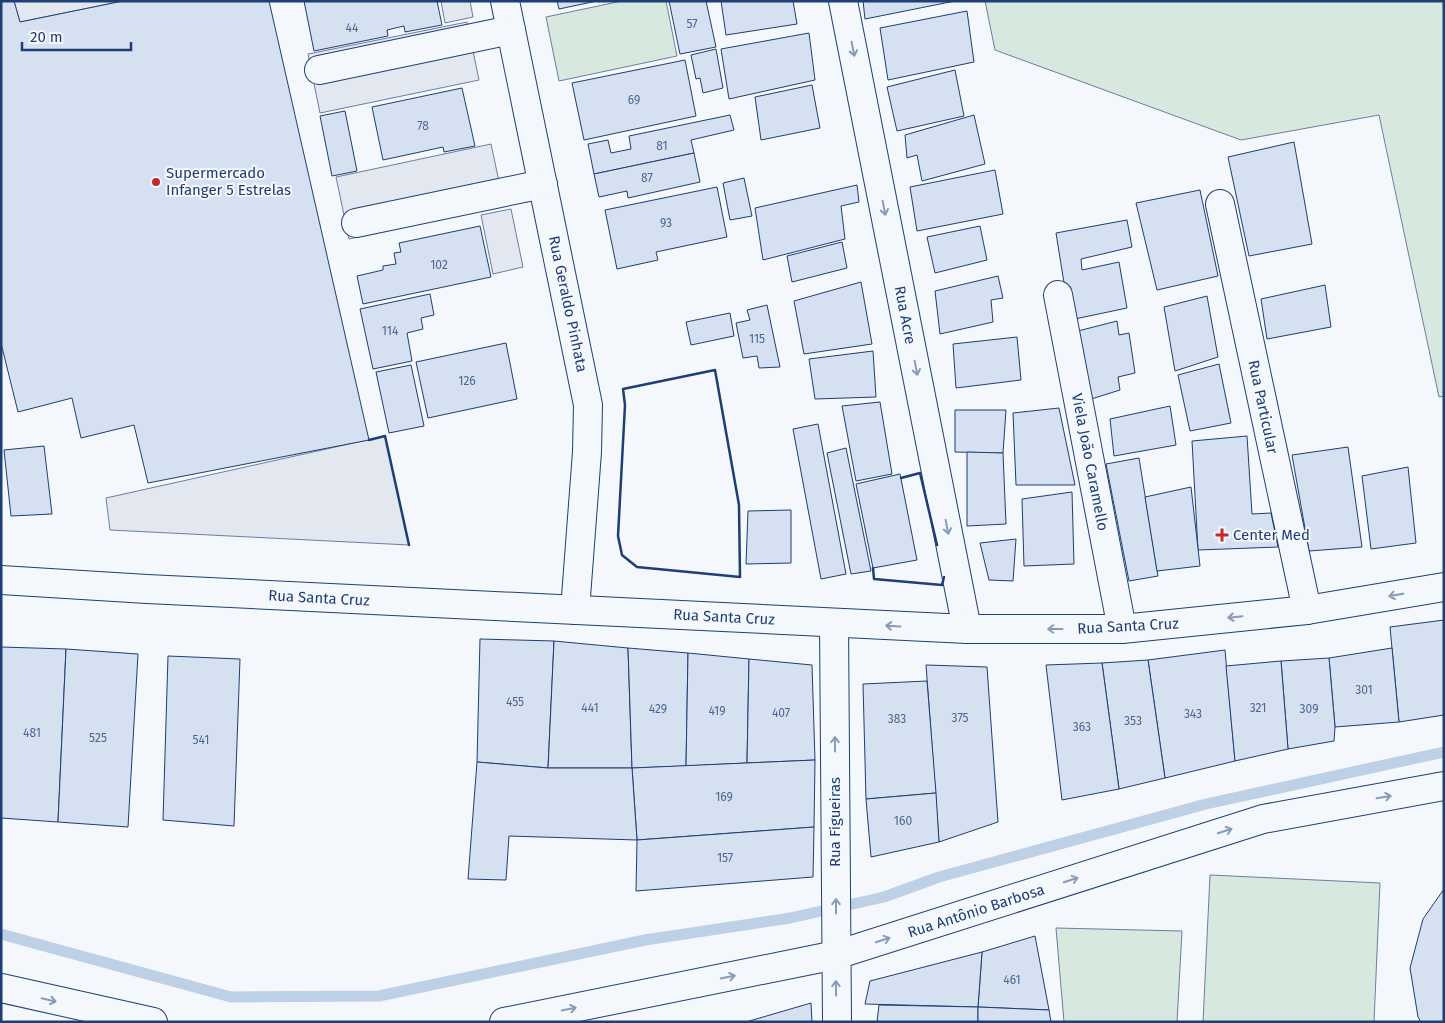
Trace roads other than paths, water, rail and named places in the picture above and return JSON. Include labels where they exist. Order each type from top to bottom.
[{"type":"street","name":"Rua Geraldo Pinhata","points":[[504,1],[588,405],[588,452],[575,610]]},
{"type":"street","name":"Rua Acre","points":[[843,1],[967,630]]},
{"type":"street","points":[[318,70],[510,30]]},
{"type":"street","points":[[356,223],[543,184]]},
{"type":"street","name":"Rua Particular","points":[[1220,204],[1307,610]]},
{"type":"street","name":"Viela João Caramello","points":[[1058,295],[1122,629]]},
{"type":"street","name":"Rua Santa Cruz","points":[[1,580],[147,590],[967,630],[1122,629],[1307,610],[1444,587]]},
{"type":"street","name":"Rua Figueiras","points":[[834,623],[837,1022]]},
{"type":"street","name":"Rua Antônio Barbosa","points":[[504,1022],[836,955],[1263,819],[1444,786]]},
{"type":"street","points":[[1,988],[154,1022]]},
{"type":"waterway","points":[[1,934],[231,997],[379,996],[645,940],[790,918],[884,897],[939,877],[1206,804],[1444,752]]},
{"type":"place","name":"Supermercado Infanger 5 Estrelas","points":[[156,182]]},
{"type":"place","name":"Center Med","points":[[1222,535]]}]
